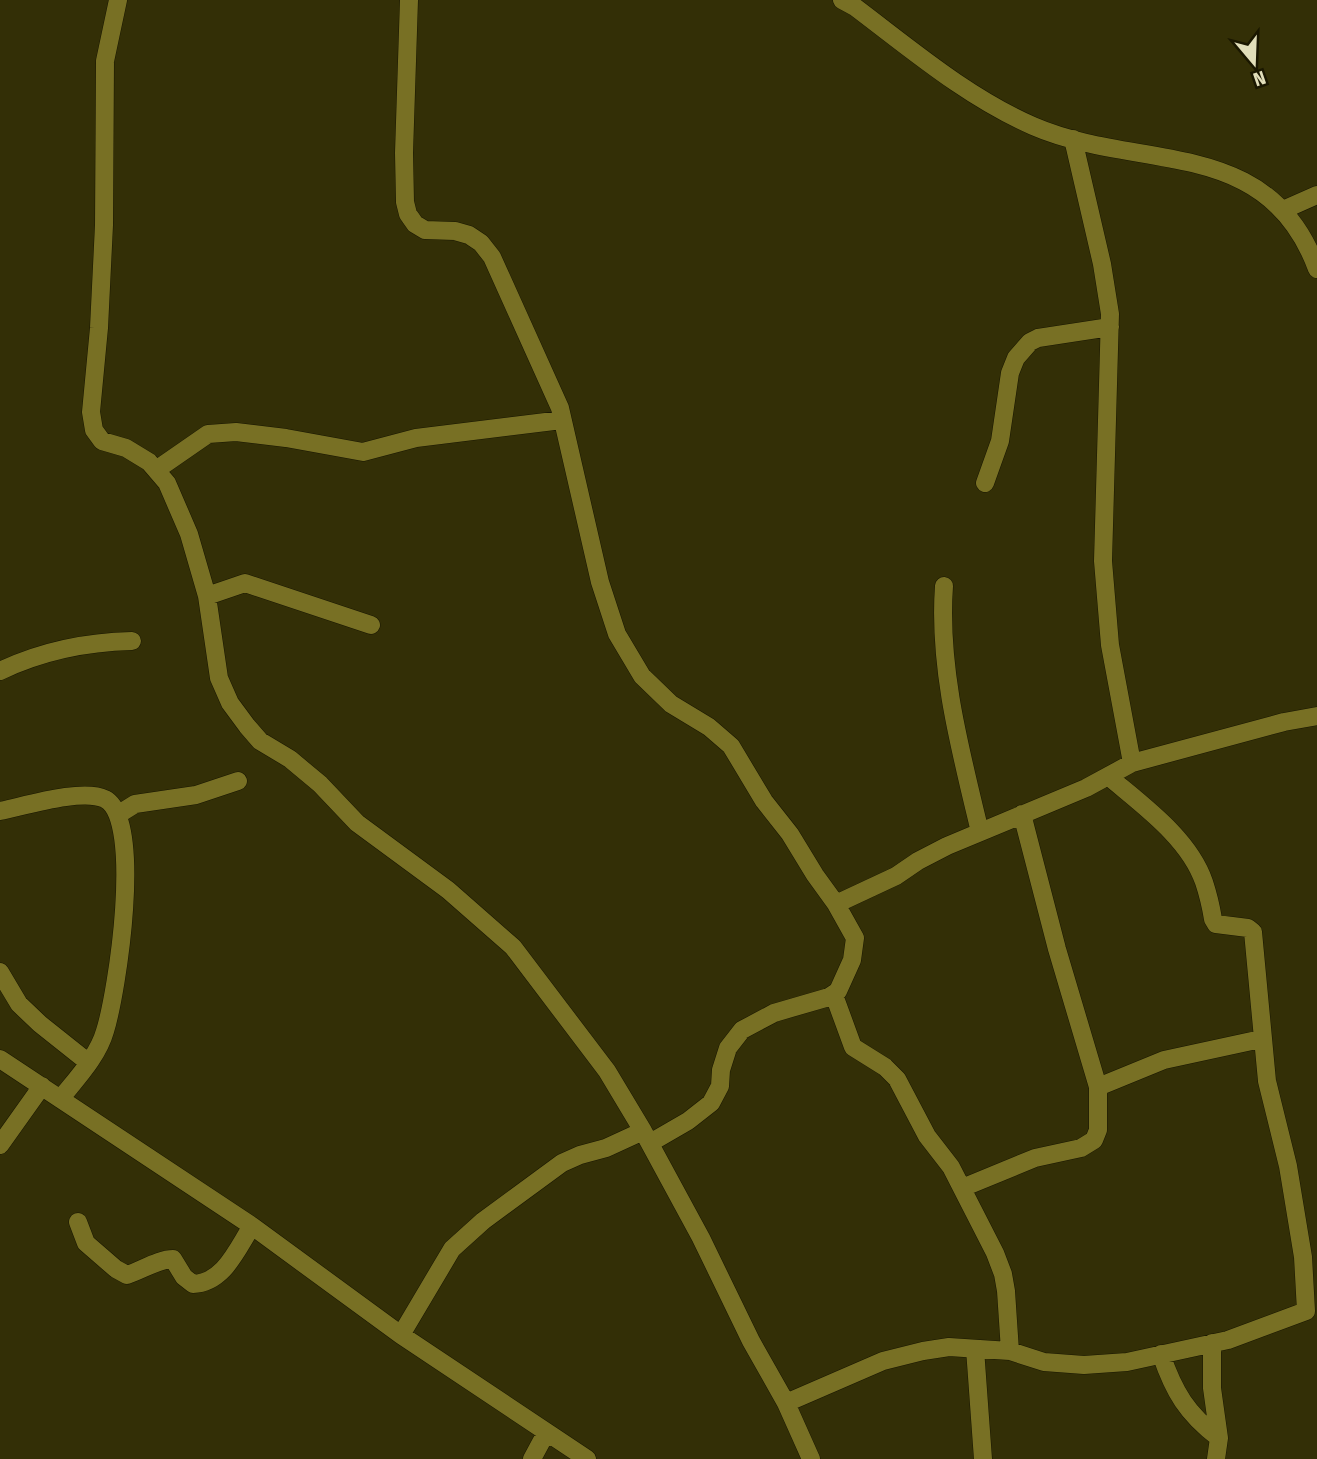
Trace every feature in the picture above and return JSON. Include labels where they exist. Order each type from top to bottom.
[{"type":"street","points":[[118,0],[105,61],[104,225],[99,328],[90,412],[94,430],[102,441],[126,448],[149,462],[167,483],[189,534],[207,596],[219,678],[230,703],[247,726],[260,741],[290,759],[320,784],[357,824],[448,890],[513,947],[607,1071],[647,1137],[701,1238],[751,1341],[786,1403],[811,1459]]},
{"type":"street","points":[[401,1335],[452,1249],[484,1221],[562,1163],[580,1155],[647,1137],[688,1121],[711,1103],[720,1086],[721,1070],[728,1048],[742,1030],[774,1013],[834,995],[855,949],[855,937],[836,904],[790,834],[764,801],[731,746],[709,727],[671,704],[642,676],[617,634],[600,582],[560,408],[492,257],[481,243],[470,235],[425,230],[415,224],[408,214],[405,202],[404,153],[409,0]]},
{"type":"street","points":[[842,0],[959,86],[1033,126],[1073,139],[1201,164],[1246,181],[1269,195],[1291,218],[1316,265]]},
{"type":"street","points":[[1073,139],[1102,264],[1110,314],[1103,561],[1110,645],[1132,763]]},
{"type":"street","points":[[1283,210],[1317,195]]},
{"type":"street","points":[[985,484],[1000,441],[1010,373],[1016,358],[1034,339],[1049,334],[1110,327]]},
{"type":"street","points":[[156,470],[208,434],[218,432],[286,438],[363,452],[416,438],[562,420]]},
{"type":"street","points":[[207,596],[245,583],[371,625]]},
{"type":"street","points":[[944,586],[948,684],[980,832]]},
{"type":"street","points":[[0,671],[62,649],[96,642],[132,641]]},
{"type":"street","points":[[836,904],[896,876],[947,846],[1086,789],[1132,763],[1284,722],[1317,716]]},
{"type":"street","points":[[786,1403],[883,1361],[949,1347],[1010,1351],[1044,1362],[1084,1365],[1126,1362],[1257,1331],[1312,1309],[1288,1166],[1267,1081],[1253,932],[1248,928],[1216,924],[1203,880],[1190,856],[1175,837],[1108,776]]},
{"type":"street","points":[[119,814],[135,804],[196,794],[239,781]]},
{"type":"street","points":[[0,811],[77,796],[97,796],[107,800],[119,814],[122,826],[125,885],[121,955],[105,1034],[89,1063],[61,1098]]},
{"type":"street","points":[[962,1188],[1026,1161],[1081,1148],[1094,1140],[1098,1130],[1098,1087],[1060,960],[1022,814]]},
{"type":"street","points":[[0,972],[19,1004],[89,1063]]},
{"type":"street","points":[[834,995],[853,1047],[885,1067],[897,1079],[927,1136],[951,1167],[995,1253],[1003,1274],[1010,1351]]},
{"type":"street","points":[[1098,1087],[1164,1060],[1261,1039]]},
{"type":"street","points":[[0,1059],[252,1226],[401,1335],[587,1459]]},
{"type":"street","points":[[0,1145],[42,1086]]},
{"type":"street","points":[[78,1222],[86,1243],[127,1275],[149,1268],[162,1259],[173,1259],[184,1277],[193,1284],[210,1281],[227,1267],[252,1226]]},
{"type":"street","points":[[1212,1343],[1212,1388],[1219,1437],[1216,1459]]},
{"type":"street","points":[[975,1349],[983,1459]]},
{"type":"street","points":[[1161,1354],[1174,1389],[1184,1405],[1193,1417],[1219,1437]]},
{"type":"street","points":[[533,1459],[546,1433]]}]
